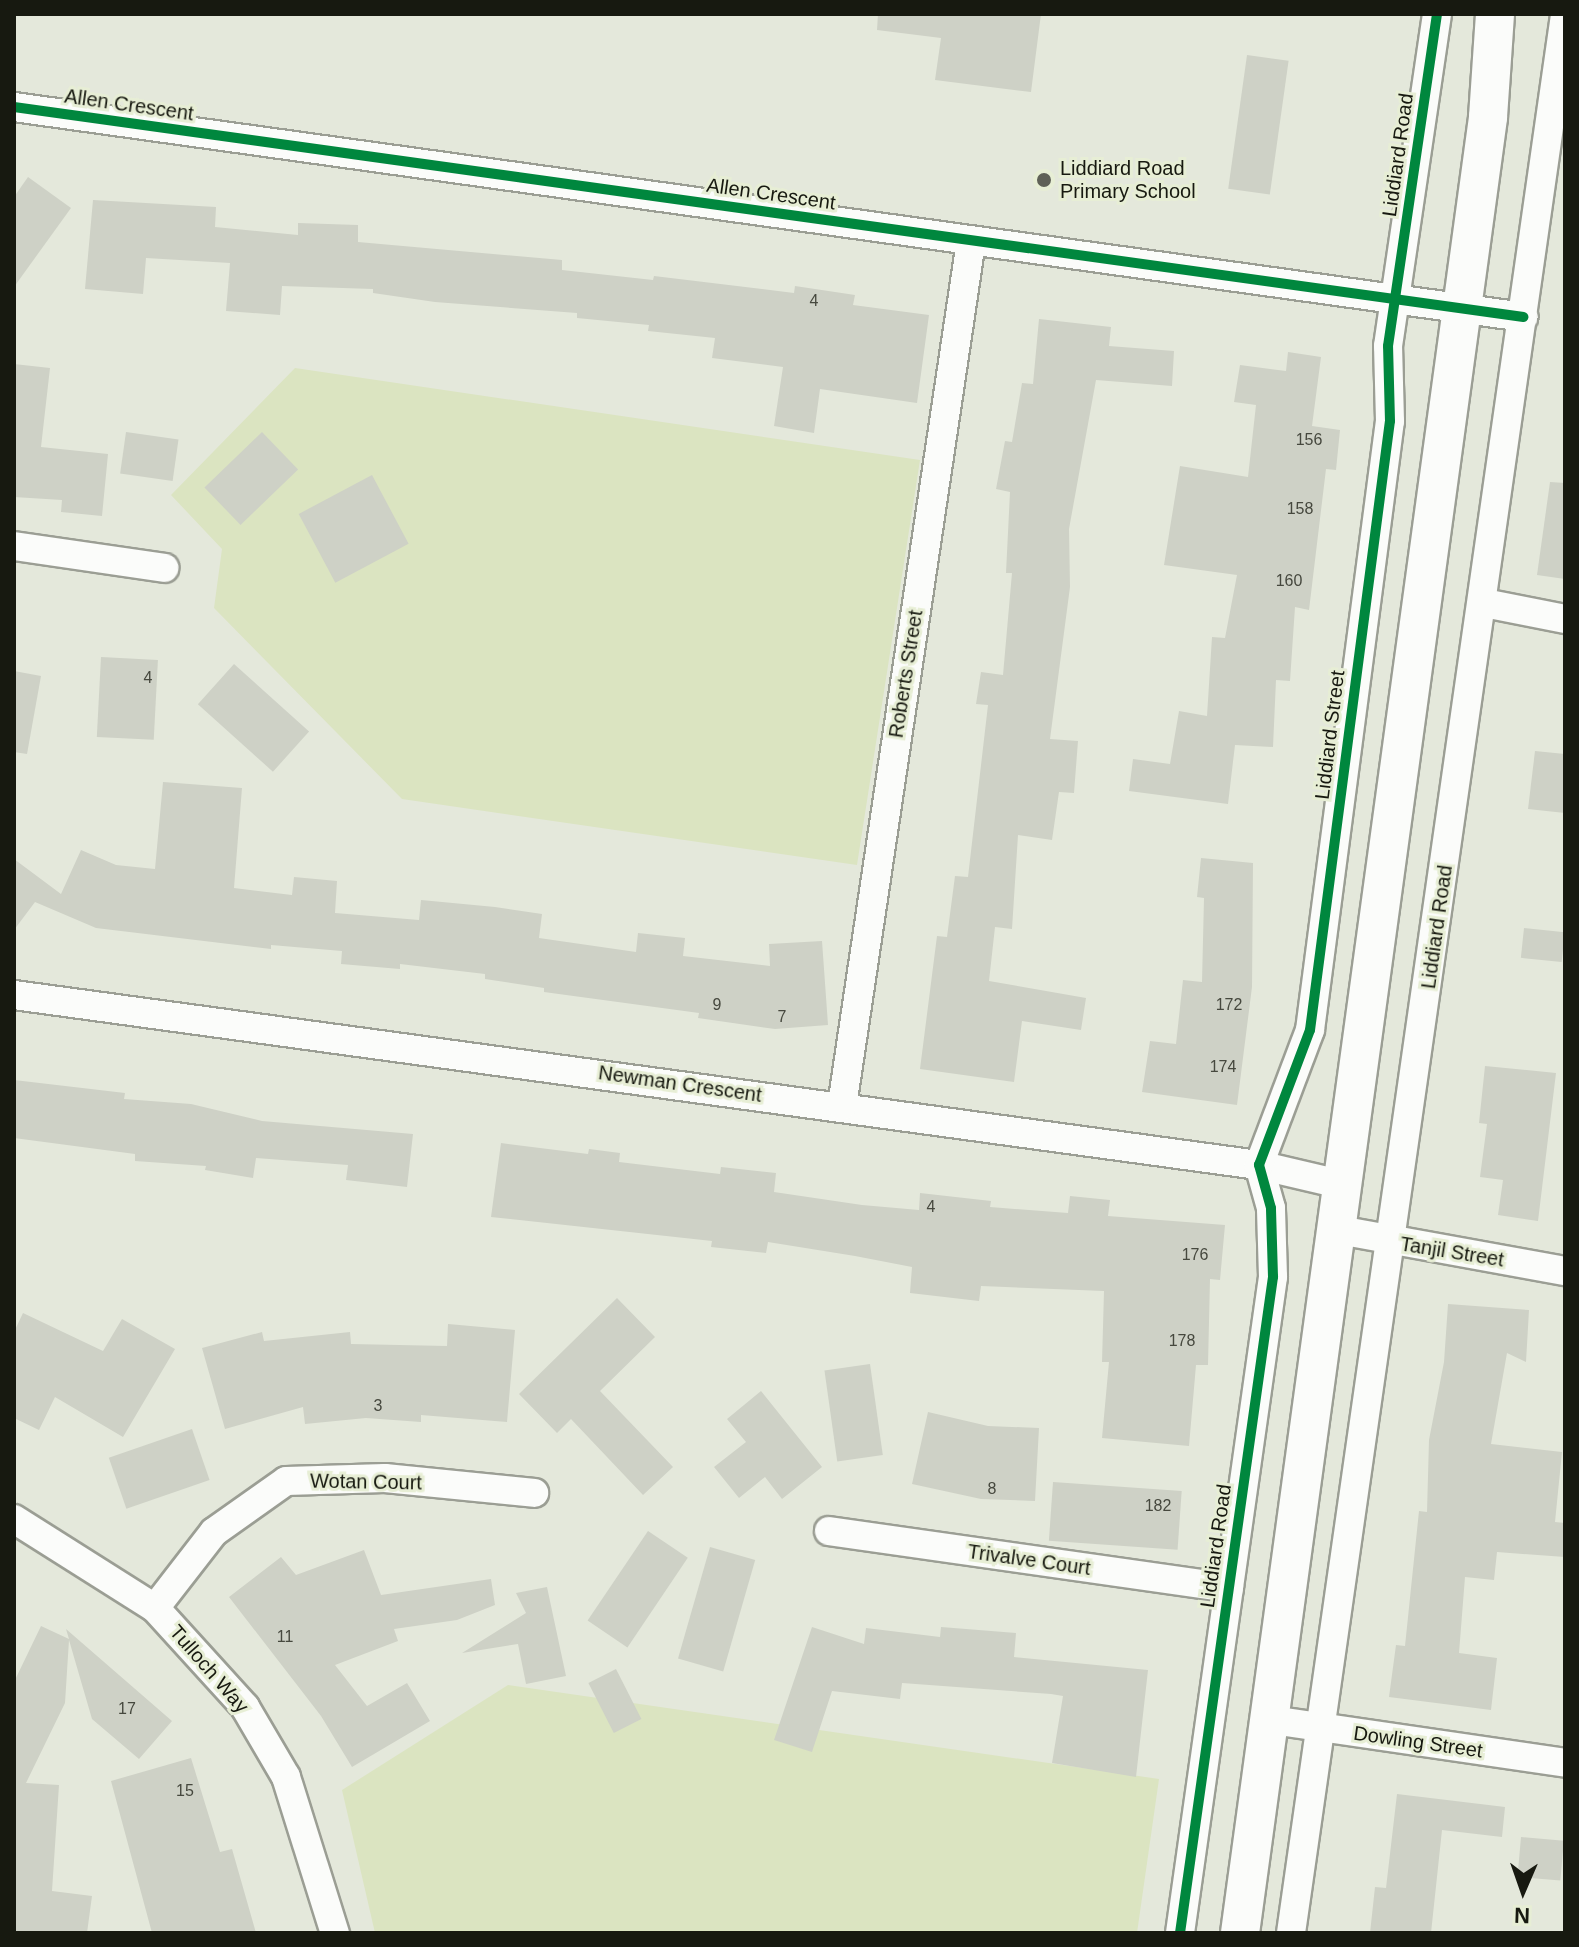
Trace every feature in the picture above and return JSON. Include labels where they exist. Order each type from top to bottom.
[{"type":"street","name":"Liddiard Road","points":[[1396,301],[1437,14]]},
{"type":"street","points":[[1240,1933],[1339,1230],[1488,117],[1495,14]]},
{"type":"street","points":[[1488,117],[1515,14]]},
{"type":"street","name":"Liddiard Road","points":[[1291,1933],[1484,603],[1565,15]]},
{"type":"street","name":"Allen Crescent","points":[[14,107],[1523,317]]},
{"type":"street","name":"Roberts Street","points":[[842,1106],[971,242]]},
{"type":"street","name":"Liddiard Street","points":[[1259,1165],[1310,1030],[1390,421],[1388,346],[1396,301]]},
{"type":"street","points":[[14,546],[164,568]]},
{"type":"street","points":[[1484,603],[1565,619]]},
{"type":"street","points":[[14,979],[62,1001]]},
{"type":"street","name":"Newman Crescent","points":[[14,995],[1259,1165],[1344,1185]]},
{"type":"street","name":"Liddiard Road","points":[[1180,1933],[1273,1277],[1271,1208],[1259,1165]]},
{"type":"street","name":"Tanjil Street","points":[[1339,1230],[1392,1243],[1565,1271]]},
{"type":"street","name":"Wotan Court","points":[[155,1608],[214,1532],[286,1481],[385,1478],[534,1493]]},
{"type":"street","name":"Tulloch Way","points":[[16,1526],[155,1608],[245,1707],[286,1777],[335,1933]]},
{"type":"street","name":"Trivalve Court","points":[[829,1531],[1229,1588]]},
{"type":"street","name":"Dowling Street","points":[[1272,1720],[1565,1763]]},
{"type":"green space","points":[[295,368],[920,460],[857,865],[402,799],[214,608],[222,549],[171,495]]},
{"type":"green space","points":[[508,1685],[1159,1779],[1137,1933],[375,1933],[342,1790]]},
{"type":"building","points":[[878,14],[1041,14],[1031,92],[935,80],[941,38],[877,30]]},
{"type":"building","points":[[1247,55],[1289,61],[1270,195],[1228,189]]},
{"type":"building","points":[[28,177],[71,208],[14,287],[14,197]]},
{"type":"building","points":[[93,200],[216,207],[215,227],[298,235],[298,223],[358,225],[358,242],[562,260],[562,270],[653,280],[654,276],[794,293],[795,286],[855,295],[853,305],[929,315],[917,403],[820,389],[814,433],[774,426],[783,367],[712,358],[715,338],[648,331],[649,325],[577,318],[577,313],[435,302],[373,293],[373,289],[282,286],[280,315],[226,311],[230,263],[146,258],[143,294],[85,289]]},
{"type":"building","points":[[1039,319],[1111,327],[1109,346],[1174,351],[1172,386],[1096,380],[1069,529],[1070,587],[1050,739],[1078,741],[1074,793],[1059,792],[1052,840],[1018,835],[1012,929],[995,927],[989,981],[1086,998],[1081,1030],[1022,1021],[1014,1082],[920,1069],[937,936],[947,937],[955,876],[968,877],[988,705],[976,704],[981,672],[1003,675],[1012,573],[1006,573],[1010,492],[996,489],[1005,441],[1012,442],[1022,383],[1033,384]]},
{"type":"building","points":[[1288,352],[1321,357],[1312,426],[1340,430],[1336,470],[1326,469],[1309,610],[1295,607],[1290,681],[1276,680],[1273,747],[1235,745],[1228,804],[1129,791],[1133,759],[1170,764],[1179,711],[1207,716],[1212,637],[1225,638],[1237,575],[1164,565],[1180,466],[1248,477],[1256,405],[1234,402],[1240,365],[1286,371]]},
{"type":"building","points":[[14,364],[50,368],[41,447],[108,454],[102,516],[61,512],[62,500],[14,497]]},
{"type":"building","points":[[126,432],[178,439],[173,481],[120,474]]},
{"type":"building","points":[[262,432],[298,469],[241,525],[204,488]]},
{"type":"building","points":[[372,475],[409,544],[335,583],[299,514]]},
{"type":"building","points":[[1550,482],[1565,483],[1565,579],[1537,575]]},
{"type":"building","points":[[101,657],[158,660],[154,740],[97,737]]},
{"type":"building","points":[[234,664],[309,732],[273,772],[198,704]]},
{"type":"building","points":[[14,671],[41,676],[27,754],[14,752]]},
{"type":"building","points":[[1535,751],[1565,754],[1565,813],[1528,809]]},
{"type":"building","points":[[163,782],[242,788],[234,888],[292,895],[294,877],[337,881],[335,913],[419,920],[421,900],[495,907],[542,914],[539,938],[636,952],[638,933],[685,938],[683,956],[770,966],[769,944],[822,941],[828,1025],[775,1029],[698,1018],[699,1013],[544,992],[544,988],[485,979],[485,974],[400,964],[400,969],[341,964],[342,951],[271,945],[271,949],[96,928],[35,902],[14,930],[14,859],[61,894],[81,850],[116,865],[155,869]]},
{"type":"building","points":[[1201,858],[1253,863],[1252,987],[1237,1105],[1142,1092],[1150,1041],[1176,1044],[1183,980],[1202,982],[1204,898],[1197,897]]},
{"type":"building","points":[[1524,928],[1565,932],[1562,962],[1521,958]]},
{"type":"building","points":[[1485,1066],[1556,1073],[1538,1221],[1498,1215],[1503,1180],[1480,1177],[1487,1124],[1479,1123]]},
{"type":"building","points":[[14,1080],[125,1093],[124,1099],[191,1104],[262,1121],[413,1134],[407,1187],[346,1180],[348,1165],[256,1158],[253,1178],[205,1170],[206,1166],[135,1161],[135,1154],[14,1138]]},
{"type":"building","points":[[501,1143],[588,1154],[589,1149],[620,1153],[619,1162],[720,1174],[721,1167],[776,1173],[774,1192],[862,1205],[919,1210],[920,1193],[991,1201],[990,1207],[1068,1213],[1070,1196],[1110,1200],[1108,1216],[1225,1225],[1220,1280],[1210,1279],[1208,1365],[1196,1365],[1189,1446],[1102,1438],[1109,1362],[1102,1362],[1104,1291],[981,1286],[979,1301],[910,1293],[912,1267],[855,1256],[768,1242],[766,1253],[711,1247],[712,1241],[491,1217]]},
{"type":"building","points":[[617,1298],[655,1337],[600,1391],[673,1467],[643,1495],[571,1419],[557,1433],[519,1394]]},
{"type":"building","points":[[1448,1304],[1529,1310],[1526,1362],[1507,1353],[1491,1444],[1562,1452],[1555,1522],[1565,1523],[1565,1557],[1497,1552],[1494,1580],[1465,1577],[1459,1653],[1497,1658],[1491,1710],[1389,1697],[1396,1645],[1405,1646],[1419,1511],[1427,1512],[1429,1440],[1444,1362]]},
{"type":"building","points":[[23,1313],[103,1351],[122,1319],[175,1349],[123,1437],[55,1397],[39,1430],[14,1418],[14,1332]]},
{"type":"building","points":[[448,1324],[515,1330],[507,1422],[421,1415],[421,1422],[366,1418],[305,1424],[303,1407],[225,1429],[202,1348],[262,1332],[264,1341],[350,1332],[351,1344],[447,1346]]},
{"type":"building","points":[[870,1364],[883,1455],[837,1462],[824,1370]]},
{"type":"building","points":[[761,1391],[822,1467],[782,1499],[765,1477],[739,1498],[714,1467],[746,1442],[727,1419]]},
{"type":"building","points":[[928,1412],[988,1426],[1039,1428],[1035,1501],[981,1499],[912,1484]]},
{"type":"building","points":[[192,1429],[210,1480],[126,1509],[109,1458]]},
{"type":"building","points":[[1053,1482],[1182,1491],[1178,1550],[1049,1541]]},
{"type":"building","points":[[648,1531],[688,1558],[627,1647],[588,1621]]},
{"type":"building","points":[[710,1547],[755,1560],[723,1671],[678,1659]]},
{"type":"building","points":[[364,1550],[381,1595],[491,1579],[495,1605],[457,1620],[394,1629],[398,1641],[335,1665],[367,1706],[407,1683],[430,1721],[352,1767],[321,1716],[229,1597],[281,1557],[296,1575]]},
{"type":"building","points":[[547,1587],[566,1676],[526,1684],[518,1644],[462,1653],[526,1613],[516,1593]]},
{"type":"building","points":[[41,1626],[69,1639],[66,1629],[172,1721],[139,1759],[92,1719],[69,1640],[65,1703],[26,1783],[59,1785],[52,1891],[92,1896],[87,1933],[14,1933],[14,1682]]},
{"type":"building","points":[[812,1627],[864,1644],[866,1628],[940,1637],[941,1627],[1016,1633],[1014,1657],[1148,1670],[1136,1777],[1052,1763],[1063,1696],[1051,1694],[902,1683],[900,1699],[832,1691],[812,1752],[774,1740]]},
{"type":"building","points":[[616,1669],[641,1719],[614,1733],[588,1683]]},
{"type":"building","points":[[191,1758],[220,1852],[232,1849],[256,1933],[152,1933],[111,1781]]},
{"type":"building","points":[[1397,1794],[1505,1807],[1502,1837],[1442,1830],[1431,1933],[1370,1933],[1375,1887],[1386,1888]]},
{"type":"building","points":[[1521,1837],[1564,1841],[1560,1881],[1518,1877]]},
{"type":"cycle path","points":[[1180,1933],[1273,1277],[1271,1208],[1259,1165],[1310,1030],[1390,421],[1388,346],[1437,14]]},
{"type":"cycle path","points":[[14,107],[1523,317]]},
{"type":"place","name":"Liddiard Road Primary School","points":[[1044,180]]}]
